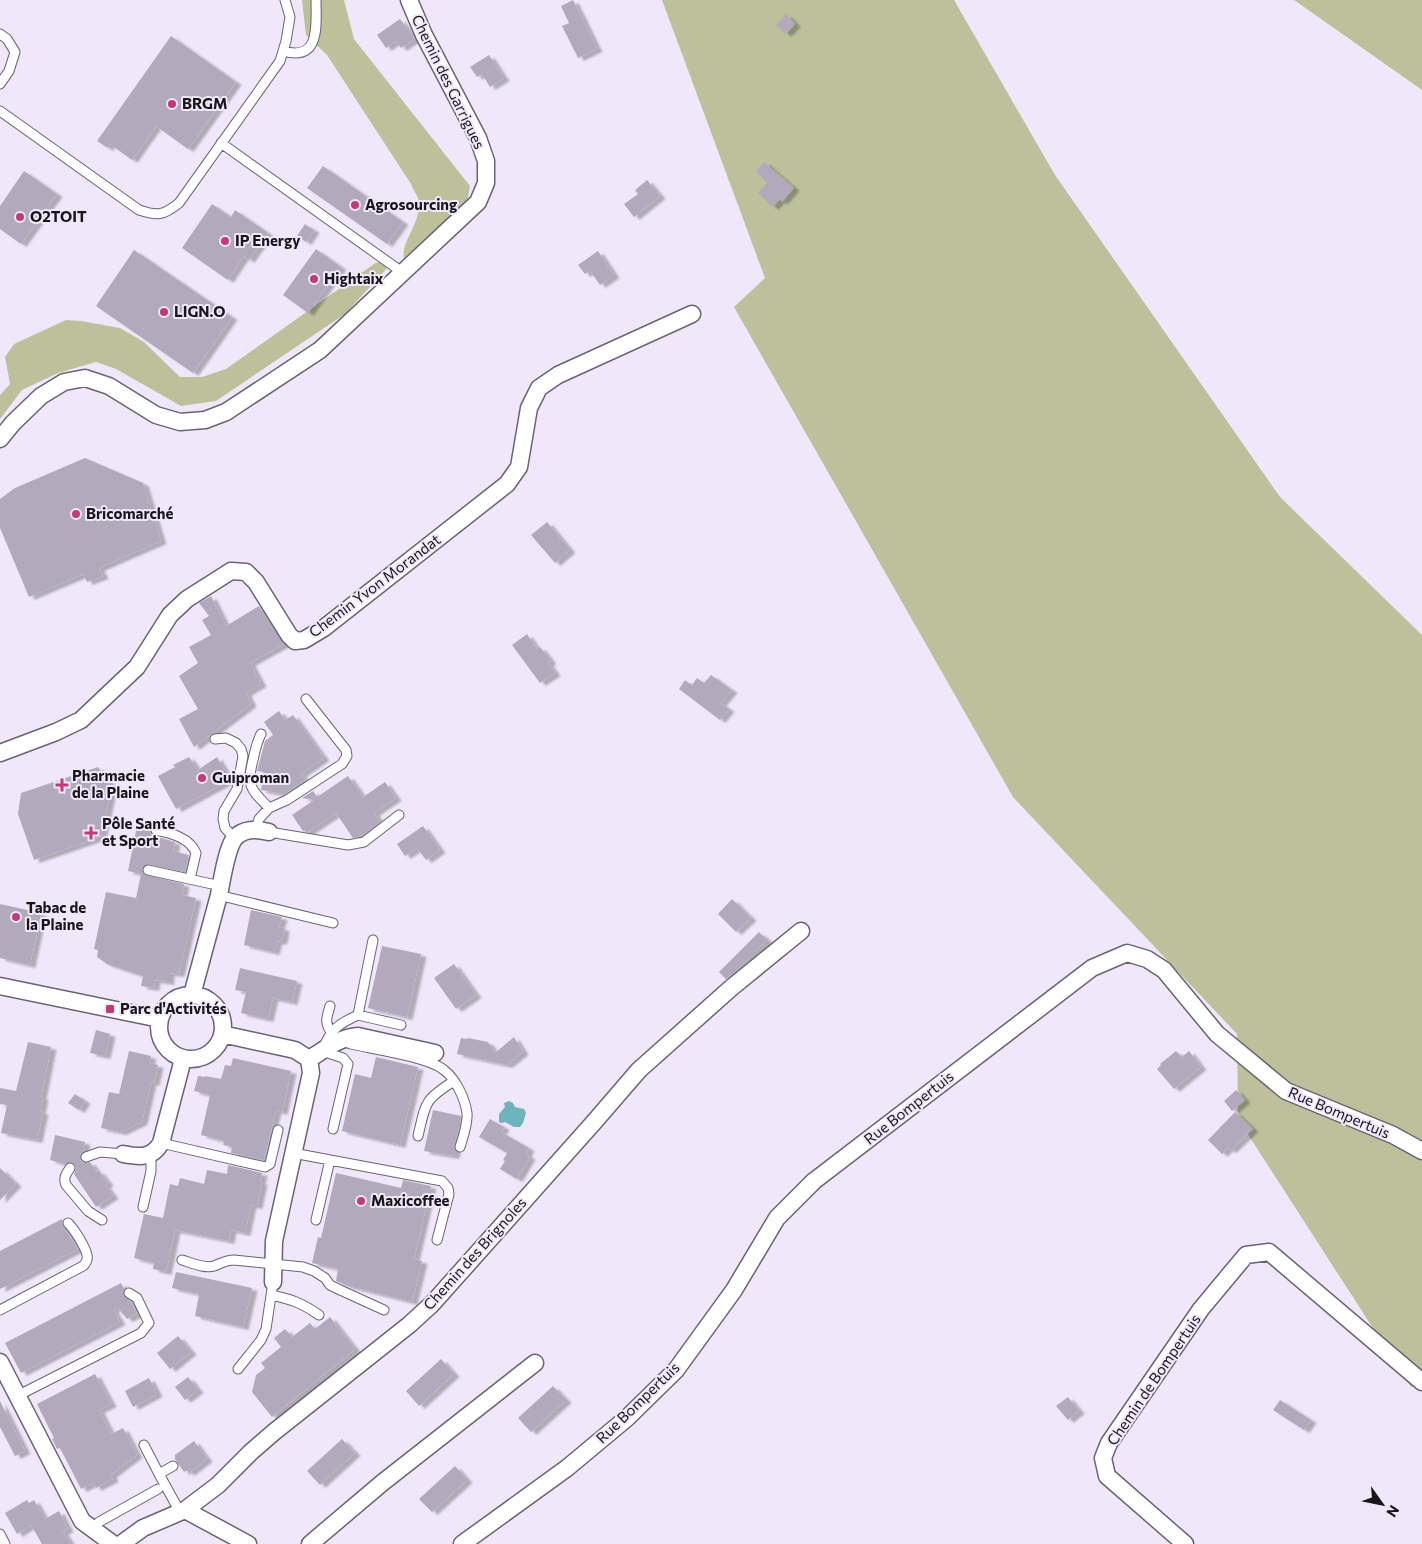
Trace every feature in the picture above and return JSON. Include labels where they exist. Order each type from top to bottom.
[{"type":"street","name":"Chemin des Garrigues","points":[[0,439],[13,423],[41,396],[64,382],[85,378],[109,386],[156,415],[180,422],[204,420],[226,412],[320,350],[478,202],[486,183],[486,161],[478,138],[424,35],[409,0]]},
{"type":"street","name":"Chemin Yvon Morandat","points":[[0,753],[56,732],[81,720],[137,667],[170,615],[186,599],[231,571],[246,572],[256,582],[294,641],[304,640],[324,628],[507,484],[518,467],[529,408],[539,388],[558,375],[692,314]]},
{"type":"street","points":[[192,995],[230,848],[235,838],[243,832],[262,830]]},
{"type":"street","name":"Chemin des Brignoles","points":[[121,1544],[143,1528],[182,1511],[218,1485],[274,1432],[415,1320],[432,1304],[596,1121],[639,1070],[731,988],[801,932]]},
{"type":"street","name":"Rue Bompertuis","points":[[462,1544],[567,1468],[627,1418],[676,1370],[734,1290],[777,1218],[814,1181],[1092,968],[1127,953],[1147,959],[1164,970],[1217,1034],[1286,1091],[1393,1135],[1422,1151]]},
{"type":"street","points":[[0,986],[160,1019]]},
{"type":"street","points":[[192,995],[201,996],[216,1007],[223,1024],[222,1034],[212,1051],[203,1057],[193,1059],[183,1058],[166,1048],[161,1039],[159,1029],[164,1009],[171,1001],[181,996],[192,995]]},
{"type":"street","points":[[222,1034],[316,1055]]},
{"type":"street","points":[[272,1288],[274,1241],[316,1055],[336,1036],[358,1036],[435,1053]]},
{"type":"street","points":[[123,1154],[141,1157],[156,1149],[183,1058]]},
{"type":"street","name":"Chemin de Bompertuis","points":[[1186,1544],[1107,1476],[1103,1458],[1109,1443],[1201,1309],[1246,1254],[1270,1252],[1422,1382]]},
{"type":"street","points":[[0,1362],[82,1521],[113,1544]]},
{"type":"street","points":[[310,1544],[382,1483],[535,1363]]},
{"type":"street","points":[[182,1511],[248,1544]]},
{"type":"lane","points":[[0,110],[139,210],[154,215],[170,210],[179,203],[280,61],[290,17],[285,0]]},
{"type":"lane","points":[[283,51],[299,54],[307,50],[314,42],[316,32],[316,0]]},
{"type":"lane","points":[[0,34],[7,39],[15,52],[9,71],[0,84]]},
{"type":"lane","points":[[221,143],[402,272]]},
{"type":"lane","points":[[306,700],[346,750],[347,756],[342,764],[287,800],[269,808],[259,819],[262,830],[348,845],[364,842],[399,815]]},
{"type":"lane","points":[[261,734],[257,741],[249,776],[254,792],[269,808]]},
{"type":"lane","points":[[215,739],[226,738],[236,742],[243,756],[237,789],[224,811],[223,819],[225,828],[235,838]]},
{"type":"lane","points":[[156,830],[179,836],[195,850],[196,854],[190,879]]},
{"type":"lane","points":[[148,870],[190,879],[220,891],[333,923]]},
{"type":"lane","points":[[358,1014],[374,940]]},
{"type":"lane","points":[[330,1006],[326,1018],[327,1026],[336,1036],[351,1044],[406,1061],[431,1062],[444,1070],[454,1081],[463,1098],[467,1114],[460,1148]]},
{"type":"lane","points":[[336,1036],[335,1028],[358,1014],[402,1025]]},
{"type":"lane","points":[[316,1055],[343,1058],[348,1064],[333,1129]]},
{"type":"lane","points":[[418,1136],[424,1107],[428,1100],[435,1093],[454,1081]]},
{"type":"lane","points":[[143,1207],[156,1149],[265,1167],[270,1164],[278,1130]]},
{"type":"lane","points":[[86,1157],[100,1152],[123,1154]]},
{"type":"lane","points":[[293,1153],[442,1182],[448,1188],[449,1194],[437,1240]]},
{"type":"lane","points":[[316,1220],[330,1160]]},
{"type":"lane","points":[[70,1168],[65,1175],[64,1181],[66,1185],[88,1211],[102,1220]]},
{"type":"lane","points":[[0,1310],[83,1266],[87,1261],[87,1254],[68,1222]]},
{"type":"lane","points":[[182,1260],[206,1266],[213,1266],[226,1260],[234,1260],[303,1267],[325,1278],[330,1285],[384,1310]]},
{"type":"lane","points":[[238,1369],[261,1340],[266,1328],[272,1288],[319,1315]]},
{"type":"lane","points":[[17,1396],[141,1333],[149,1324],[137,1298],[129,1294]]},
{"type":"lane","points":[[144,1445],[182,1511]]},
{"type":"lane","points":[[159,1474],[173,1466]]},
{"type":"lane","points":[[93,1529],[100,1522],[158,1490]]},
{"type":"lane","points":[[0,1534],[5,1544]]},
{"type":"green space","points":[[302,0],[344,0],[354,39],[470,186],[467,203],[404,258],[405,245],[419,210],[418,198],[411,184],[327,55],[306,35]]},
{"type":"green space","points":[[662,0],[954,0],[1055,175],[1280,497],[1422,635],[1422,1382],[1411,1387],[1238,1119],[1237,1034],[1013,797],[734,307],[765,278]]},
{"type":"green space","points":[[1294,0],[1422,0],[1422,90]]},
{"type":"green space","points":[[381,261],[389,266],[345,314],[216,401],[181,406],[116,369],[96,362],[58,373],[22,390],[0,419],[0,395],[10,384],[5,357],[14,344],[66,320],[120,328],[144,342],[180,377],[202,377],[226,369],[374,264]]},
{"type":"water","points":[[509,1101],[515,1107],[524,1109],[526,1113],[520,1127],[499,1122],[499,1114],[505,1107],[504,1103]]},
{"type":"building","points":[[573,0],[597,49],[578,58],[562,26],[569,23],[561,6]]},
{"type":"building","points":[[786,14],[795,24],[786,34],[776,25]]},
{"type":"building","points":[[400,19],[415,39],[401,48],[396,41],[386,48],[377,35]]},
{"type":"building","name":"BRGM","points":[[171,36],[236,82],[188,149],[156,126],[132,160],[110,144],[108,148],[97,141]]},
{"type":"building","points":[[489,55],[504,78],[490,87],[482,74],[477,77],[470,67]]},
{"type":"building","points":[[764,162],[794,188],[782,202],[780,199],[773,207],[758,193],[767,183],[756,171]]},
{"type":"building","name":"Agrosourcing","points":[[323,166],[403,222],[387,244],[307,188]]},
{"type":"building","name":"O2TOIT","points":[[24,171],[57,194],[21,244],[0,229],[0,206]]},
{"type":"building","points":[[647,180],[660,196],[634,217],[624,204],[638,194],[635,190]]},
{"type":"building","name":"IP Energy","points":[[212,204],[231,217],[235,210],[268,233],[249,260],[244,256],[228,280],[182,248]]},
{"type":"building","points":[[305,224],[314,230],[306,242],[297,236]]},
{"type":"building","name":"Hightaix","points":[[316,249],[341,267],[308,313],[283,295]]},
{"type":"building","name":"LIGN.O","points":[[134,250],[232,317],[193,373],[96,306]]},
{"type":"building","points":[[598,251],[614,275],[600,285],[590,271],[585,274],[578,265]]},
{"type":"building","name":"Bricomarché","points":[[85,458],[143,483],[161,541],[99,568],[103,576],[87,582],[83,574],[29,597],[0,528],[0,499],[15,488]]},
{"type":"building","points":[[547,522],[570,550],[555,563],[531,535]]},
{"type":"building","points":[[211,596],[226,626],[259,606],[284,644],[250,663],[261,684],[246,693],[251,704],[194,747],[179,719],[198,709],[179,676],[198,663],[189,647],[211,635],[202,620],[209,616],[199,603]]},
{"type":"building","points":[[527,634],[537,649],[540,647],[551,661],[548,663],[555,673],[540,683],[512,645]]},
{"type":"building","points":[[711,675],[732,690],[721,703],[729,709],[720,720],[679,689],[685,680],[692,685],[697,678],[704,683]]},
{"type":"building","points":[[279,711],[285,720],[293,715],[324,758],[301,774],[305,780],[284,794],[261,790],[264,772],[257,771],[265,741],[273,735],[264,722]]},
{"type":"building","points":[[189,757],[198,770],[217,757],[230,780],[176,809],[158,776],[175,767],[173,765]]},
{"type":"building","points":[[98,767],[112,786],[101,837],[34,860],[18,814],[21,793]]},
{"type":"building","points":[[348,776],[363,797],[385,782],[396,798],[374,813],[380,822],[361,836],[353,838],[336,813],[308,832],[303,831],[292,815],[314,800],[302,798],[313,791],[317,797]]},
{"type":"building","points":[[138,821],[153,825],[150,828],[151,835],[175,842],[173,851],[189,855],[185,872],[147,864],[142,868],[143,874],[184,884],[182,895],[196,898],[179,974],[169,973],[169,982],[155,980],[154,988],[141,986],[143,976],[107,964],[97,957],[98,950],[94,949],[106,892],[136,898],[141,874],[128,871]]},
{"type":"building","points":[[423,826],[440,850],[426,860],[417,848],[405,856],[397,844]]},
{"type":"building","points":[[732,899],[751,918],[736,932],[718,914]]},
{"type":"building","points":[[0,904],[41,913],[30,965],[0,958]]},
{"type":"building","points":[[251,910],[282,917],[279,927],[284,928],[283,936],[281,942],[277,941],[274,952],[244,945]]},
{"type":"building","points":[[759,932],[767,940],[726,979],[719,972]]},
{"type":"building","points":[[382,946],[421,954],[407,1017],[368,1008]]},
{"type":"building","points":[[454,964],[476,995],[456,1009],[434,978]]},
{"type":"building","points":[[240,968],[297,981],[292,1002],[273,998],[268,1019],[241,1013],[246,992],[235,990]]},
{"type":"building","points":[[96,1030],[110,1034],[105,1056],[90,1053]]},
{"type":"building","points":[[514,1037],[523,1052],[507,1065],[457,1054],[461,1038],[488,1042],[495,1053]]},
{"type":"building","points":[[28,1042],[51,1047],[41,1097],[43,1097],[40,1111],[43,1112],[37,1140],[1,1133],[7,1105],[0,1104],[0,1088],[16,1091]]},
{"type":"building","points":[[129,1051],[151,1056],[149,1063],[158,1065],[154,1083],[151,1082],[142,1122],[121,1132],[101,1128],[109,1092],[119,1094]]},
{"type":"building","points":[[1176,1051],[1182,1057],[1189,1051],[1201,1067],[1174,1089],[1157,1069],[1160,1064]]},
{"type":"building","points":[[376,1057],[418,1067],[400,1145],[342,1131],[355,1074],[371,1078]]},
{"type":"building","points":[[233,1058],[291,1071],[282,1112],[276,1110],[264,1160],[231,1153],[232,1147],[223,1145],[224,1141],[201,1135],[210,1095],[194,1091],[198,1076],[221,1079],[225,1065],[231,1066]]},
{"type":"building","points":[[1236,1090],[1245,1100],[1232,1111],[1224,1101]]},
{"type":"building","points":[[75,1094],[85,1101],[79,1110],[68,1103]]},
{"type":"building","points":[[433,1110],[461,1116],[454,1145],[454,1156],[424,1151]]},
{"type":"building","points":[[1235,1112],[1253,1129],[1231,1150],[1228,1148],[1222,1154],[1208,1140]]},
{"type":"building","points":[[490,1119],[504,1127],[501,1132],[529,1148],[526,1154],[530,1157],[517,1179],[500,1169],[507,1153],[479,1137]]},
{"type":"building","points":[[55,1135],[85,1142],[80,1160],[84,1163],[90,1162],[97,1172],[99,1171],[108,1183],[105,1185],[113,1196],[96,1207],[74,1174],[76,1168],[74,1163],[65,1164],[50,1160]]},
{"type":"building","points":[[228,1165],[262,1173],[257,1206],[251,1205],[245,1233],[231,1230],[229,1241],[175,1230],[166,1272],[153,1269],[154,1263],[134,1258],[144,1214],[163,1218],[170,1184],[178,1186],[180,1178],[204,1184],[207,1170],[227,1174]]},
{"type":"building","points":[[0,1168],[16,1184],[0,1200]]},
{"type":"building","points":[[336,1173],[401,1188],[403,1180],[431,1186],[414,1259],[422,1261],[412,1302],[348,1286],[336,1281],[338,1269],[312,1263],[318,1237],[321,1238]]},
{"type":"building","points":[[62,1219],[63,1227],[78,1249],[0,1289],[0,1251]]},
{"type":"building","points":[[176,1272],[252,1288],[243,1327],[195,1316],[199,1294],[172,1288]]},
{"type":"building","points":[[121,1283],[124,1289],[123,1295],[130,1301],[137,1314],[127,1319],[117,1307],[113,1310],[120,1322],[21,1373],[5,1343]]},
{"type":"building","points":[[330,1317],[355,1349],[272,1417],[252,1392],[256,1375],[265,1368],[261,1363],[281,1347],[274,1338],[285,1329],[292,1337],[310,1323],[315,1329]]},
{"type":"building","points":[[178,1336],[191,1352],[170,1369],[157,1353]]},
{"type":"building","points":[[441,1359],[454,1374],[419,1406],[406,1391]]},
{"type":"building","points":[[95,1374],[111,1404],[99,1410],[111,1434],[123,1428],[137,1455],[111,1475],[113,1479],[96,1488],[93,1483],[81,1489],[60,1448],[57,1449],[52,1439],[54,1438],[37,1404]]},
{"type":"building","points":[[188,1377],[198,1390],[185,1400],[175,1387]]},
{"type":"building","points":[[149,1378],[157,1394],[133,1407],[125,1391]]},
{"type":"building","points":[[553,1386],[566,1400],[531,1432],[518,1418]]},
{"type":"building","points":[[1068,1397],[1079,1411],[1068,1420],[1056,1406]]},
{"type":"building","points":[[1280,1400],[1311,1420],[1304,1430],[1273,1410]]},
{"type":"building","points":[[0,1401],[25,1451],[15,1456],[0,1427]]},
{"type":"building","points":[[342,1439],[355,1453],[320,1485],[307,1471]]},
{"type":"building","points":[[194,1441],[207,1459],[189,1473],[187,1470],[184,1472],[175,1459],[175,1455]]},
{"type":"building","points":[[455,1466],[467,1480],[432,1512],[419,1499]]},
{"type":"building","points":[[27,1500],[29,1503],[34,1500],[45,1519],[59,1511],[68,1529],[63,1532],[71,1544],[42,1544],[31,1525],[17,1534],[5,1513]]},
{"type":"place","name":"BRGM","points":[[172,104]]},
{"type":"place","name":"Agrosourcing","points":[[355,205]]},
{"type":"place","name":"O2TOIT","points":[[20,217]]},
{"type":"place","name":"IP Energy","points":[[225,241]]},
{"type":"place","name":"Hightaix","points":[[314,279]]},
{"type":"place","name":"LIGN.O","points":[[164,312]]},
{"type":"place","name":"Bricomarché","points":[[76,514]]},
{"type":"place","name":"Guiproman","points":[[202,778]]},
{"type":"place","name":"Pharmacie de la Plaine","points":[[62,785]]},
{"type":"place","name":"Pôle Santé et Sport","points":[[91,833]]},
{"type":"place","name":"Tabac de la Plaine","points":[[16,917]]},
{"type":"place","name":"Parc d'Activités","points":[[110,1009]]},
{"type":"place","name":"Maxicoffee","points":[[361,1201]]}]
